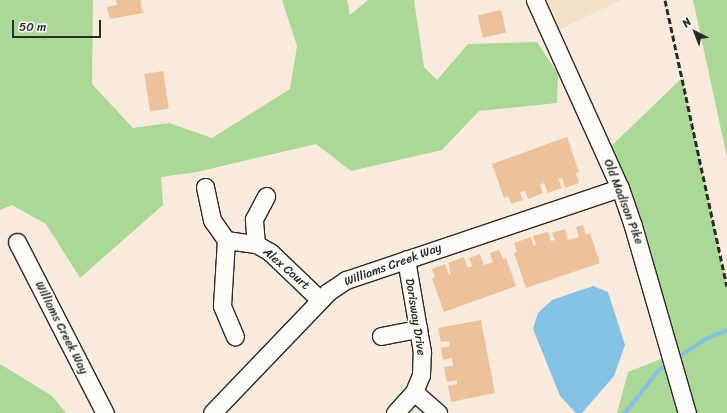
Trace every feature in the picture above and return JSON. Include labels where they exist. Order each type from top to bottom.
[{"type":"street","name":"Old Madison Pike","points":[[535,0],[620,188],[634,226],[687,413]]},
{"type":"street","points":[[205,187],[212,220],[226,240],[222,306],[236,336]]},
{"type":"street","name":"Williams Creek Way","points":[[212,413],[320,300],[346,280],[620,188]]},
{"type":"street","points":[[256,244],[254,219],[266,196]]},
{"type":"street","name":"Alex Court","points":[[226,240],[256,244],[270,252],[320,300]]},
{"type":"street","name":"Williams Creek Way","points":[[17,242],[105,413]]},
{"type":"street","name":"Dorisway Drive","points":[[395,413],[414,392],[421,375],[422,352],[406,259]]},
{"type":"street","points":[[381,336],[418,329]]},
{"type":"street","points":[[414,392],[438,413]]},
{"type":"shaded area","points":[[535,0],[621,0],[550,34]]},
{"type":"green space","points":[[0,0],[93,0],[92,84],[133,128],[169,123],[212,138],[290,89],[297,46],[282,0],[347,0],[350,15],[368,0],[414,0],[424,67],[437,80],[468,44],[537,42],[558,74],[557,103],[479,111],[442,150],[351,171],[316,144],[197,172],[161,177],[163,205],[80,278],[46,224],[12,205],[0,210]]},
{"type":"green space","points":[[693,0],[727,0],[727,157]]},
{"type":"green space","points":[[682,78],[727,286],[727,413],[617,413],[628,372],[671,355],[604,153]]},
{"type":"green space","points":[[0,364],[52,396],[66,413],[0,413]]},
{"type":"water","points":[[593,286],[608,292],[625,345],[614,376],[582,413],[576,413],[560,396],[533,329],[538,313],[552,300]]},
{"type":"building","points":[[116,0],[140,0],[143,13],[110,19],[107,7],[117,5]]},
{"type":"building","points":[[501,10],[506,32],[483,38],[478,15]]},
{"type":"building","points":[[163,71],[169,109],[150,112],[144,74]]},
{"type":"building","points":[[567,137],[579,172],[576,173],[579,183],[565,188],[562,178],[558,179],[562,188],[548,193],[544,183],[540,185],[543,193],[528,199],[525,191],[520,192],[523,200],[511,204],[508,196],[504,198],[492,164]]},
{"type":"building","points":[[583,225],[586,235],[590,233],[600,263],[526,288],[514,253],[517,252],[514,243],[531,237],[534,246],[536,245],[533,236],[548,232],[551,241],[555,240],[552,233],[565,229],[568,240],[579,237],[576,227]]},
{"type":"building","points":[[499,250],[503,259],[506,258],[516,286],[444,312],[432,279],[435,277],[432,269],[445,264],[449,275],[451,274],[448,263],[464,257],[468,268],[472,266],[469,258],[480,254],[484,265],[493,262],[490,253]]},
{"type":"building","points":[[481,320],[495,393],[451,402],[448,386],[457,384],[457,380],[447,382],[444,367],[453,366],[452,358],[443,360],[441,348],[450,346],[449,341],[441,342],[438,328]]},
{"type":"waterway","points":[[676,359],[706,339],[727,330]]},
{"type":"waterway","points":[[625,413],[659,370],[668,364]]},
{"type":"railway","points":[[665,0],[727,286]]}]
